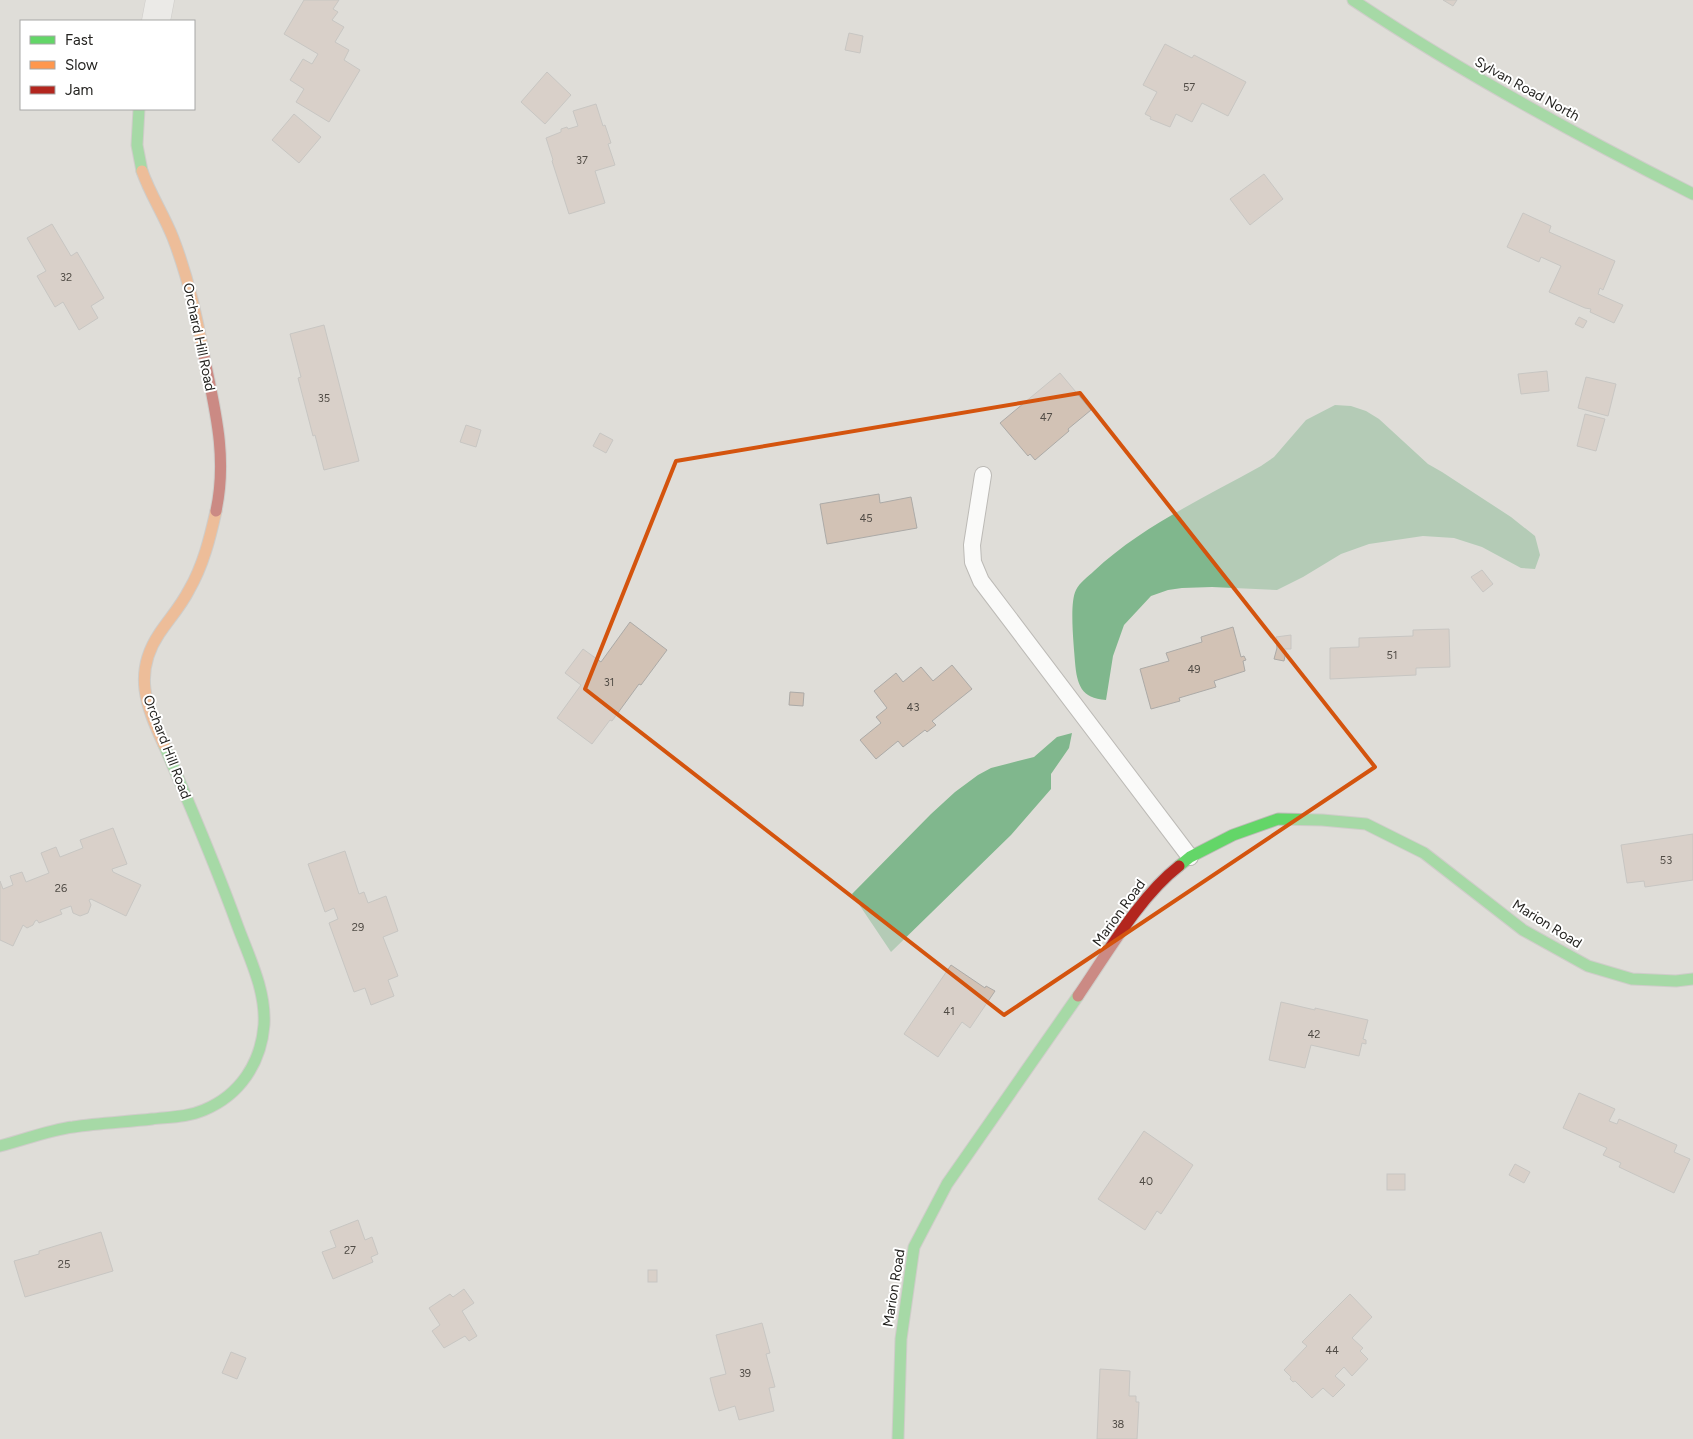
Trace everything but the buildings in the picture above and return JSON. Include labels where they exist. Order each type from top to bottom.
[{"type":"street","points":[[156,20],[160,0]]},
{"type":"street","name":"Sylvan Road North","points":[[1353,0],[1409,38],[1490,87],[1693,194]]},
{"type":"street","name":"Orchard Hill Road","points":[[0,1146],[72,1127],[183,1116],[210,1108],[235,1092],[250,1074],[258,1059],[264,1022],[260,984],[234,915],[157,729],[144,686],[145,663],[151,647],[188,593],[206,550],[220,489],[222,461],[218,422],[189,286],[172,237],[142,172],[136,139],[139,110]]},
{"type":"street","name":"Marion Road","points":[[898,1439],[901,1339],[914,1247],[947,1184],[1145,900],[1165,877],[1190,858],[1233,835],[1278,819],[1366,824],[1424,853],[1523,930],[1588,966],[1632,979],[1676,981],[1693,979]]},
{"type":"lane","points":[[983,475],[972,545],[973,562],[981,581],[1190,858]]},
{"type":"highlighted area","points":[[1080,393],[1375,767],[1004,1015],[585,689],[676,461]]},
{"type":"shaded area","points":[[1335,405],[1351,406],[1366,411],[1379,419],[1428,464],[1511,517],[1535,536],[1540,555],[1535,569],[1521,568],[1482,547],[1454,538],[1423,536],[1369,544],[1341,554],[1277,590],[1212,587],[1168,590],[1151,596],[1124,625],[1113,656],[1106,700],[1098,699],[1086,693],[1079,684],[1077,677],[1073,636],[1072,615],[1074,596],[1079,585],[1113,555],[1153,526],[1274,457],[1306,420]]},
{"type":"shaded area","points":[[1072,733],[1069,748],[1051,774],[1051,789],[1011,835],[891,952],[852,894],[931,814],[955,792],[978,775],[991,768],[1034,757],[1057,737]]},
{"type":"traffic: fast","points":[[1353,0],[1436,53],[1520,102],[1693,194]]},
{"type":"traffic: fast","points":[[139,110],[137,145],[142,171]]},
{"type":"traffic: fast","points":[[0,1146],[64,1128],[192,1114],[217,1104],[228,1096],[238,1087],[253,1065],[262,1039],[264,1025],[260,987],[212,858],[164,745]]},
{"type":"traffic: fast","points":[[1179,866],[1190,857],[1233,835],[1278,819],[1366,824],[1424,853],[1523,930],[1588,966],[1632,979],[1676,981],[1693,979]]},
{"type":"traffic: fast","points":[[898,1439],[901,1339],[914,1247],[947,1184],[1078,996]]},
{"type":"traffic: slow","points":[[142,171],[169,229],[183,265],[203,351]]},
{"type":"traffic: slow","points":[[164,745],[148,703],[144,676],[146,662],[159,634],[182,602],[194,581],[206,552],[216,511]]},
{"type":"traffic: jam","points":[[203,351],[215,411],[220,450],[221,470],[216,511]]},
{"type":"traffic: jam","points":[[1078,996],[1150,893],[1179,866]]}]
